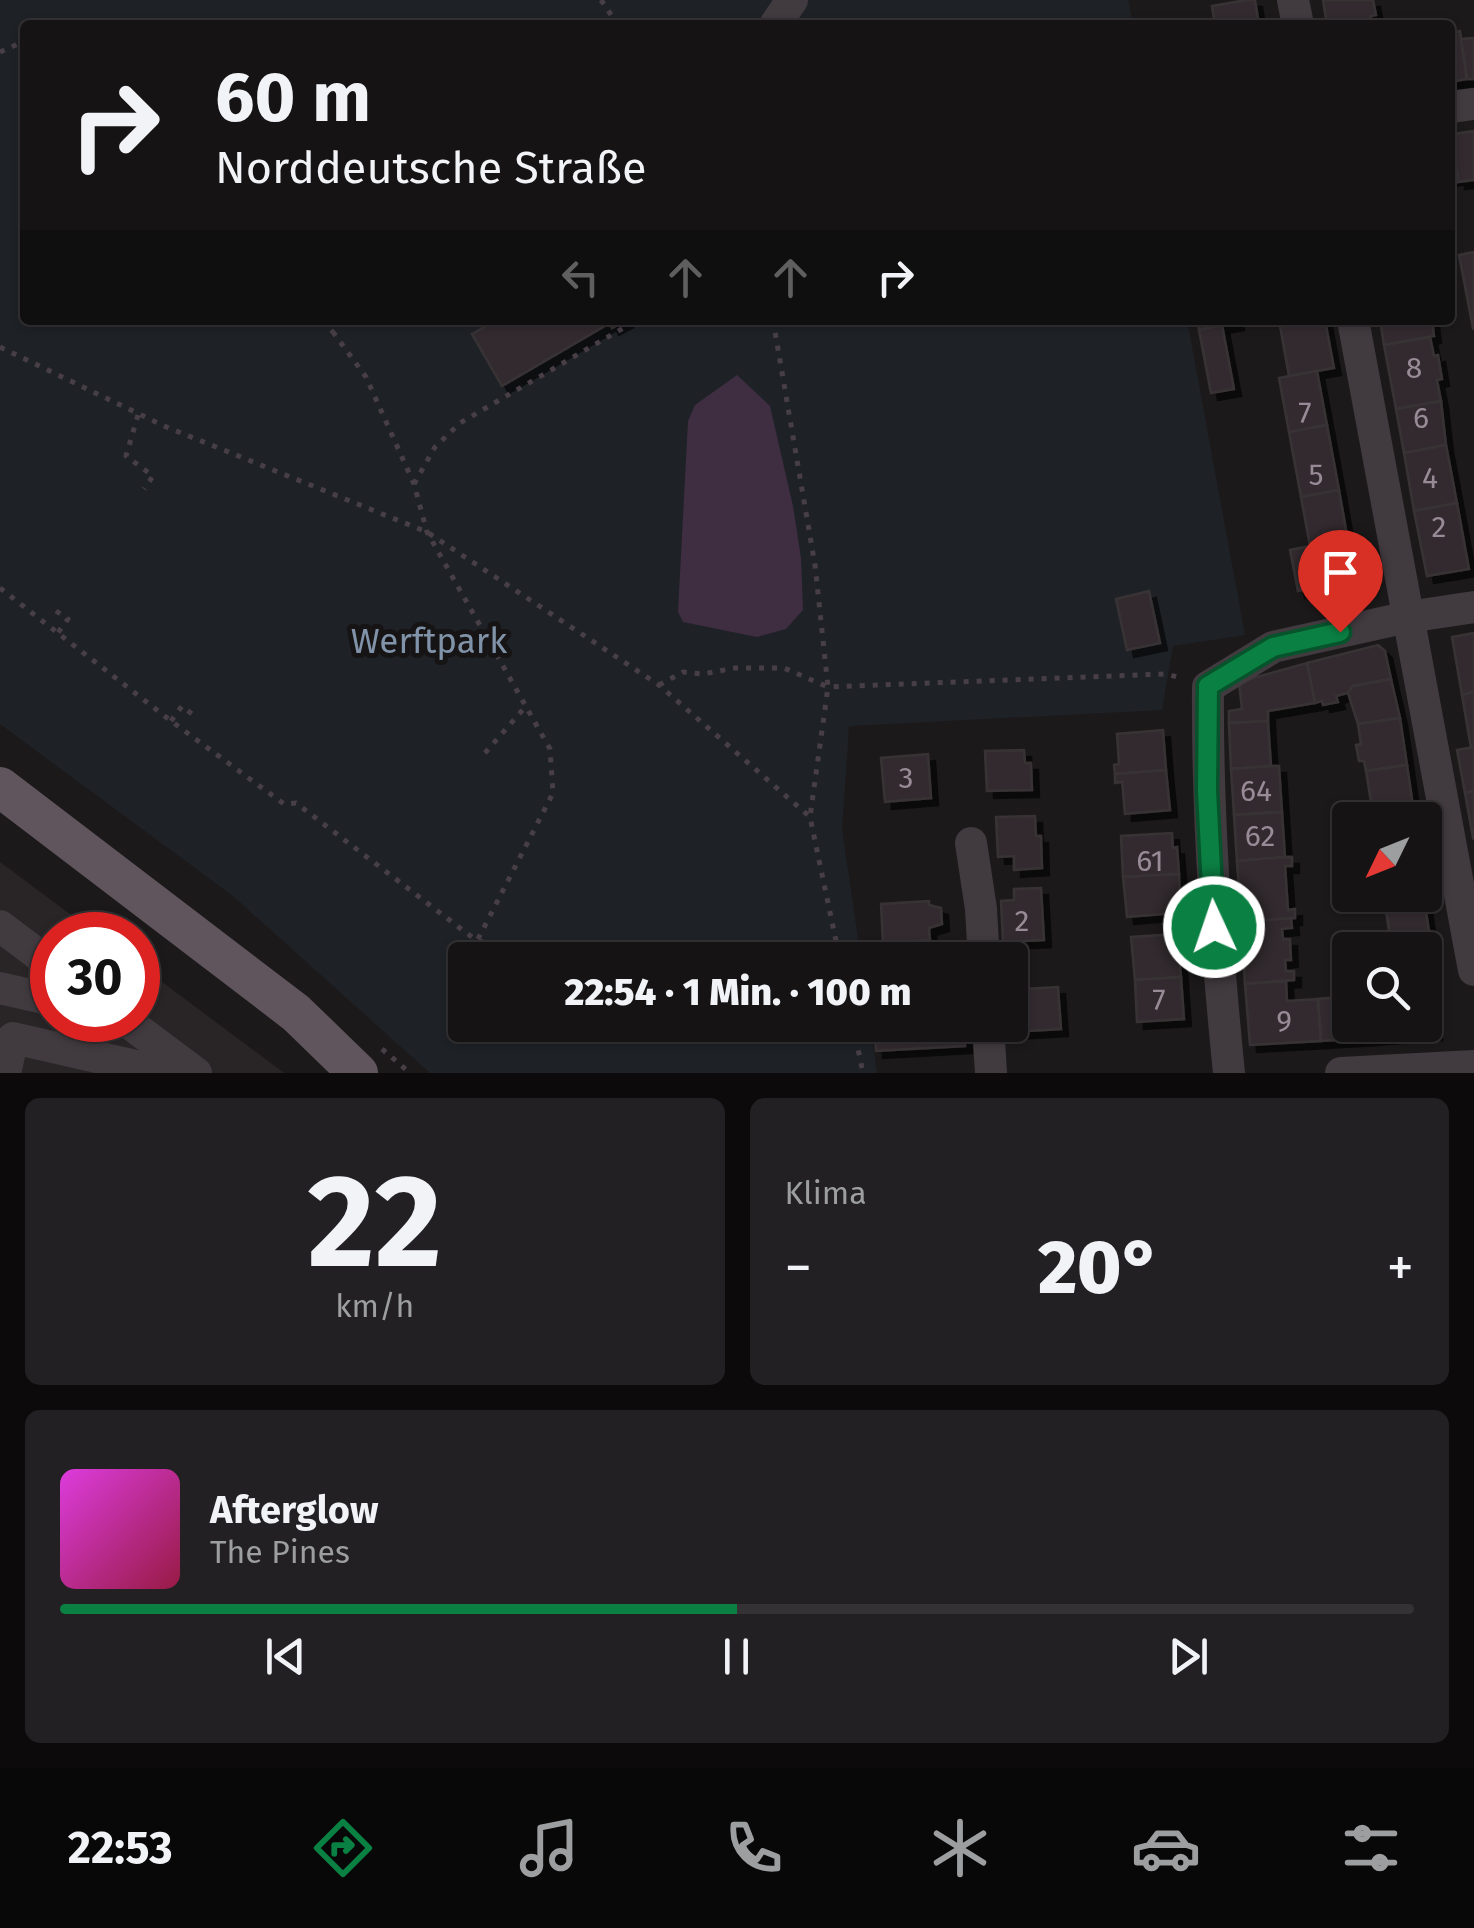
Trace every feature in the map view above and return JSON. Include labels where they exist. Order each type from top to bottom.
[{"type":"main road","points":[[0,788],[296,1012],[358,1073]]},
{"type":"street","points":[[1354,325],[1474,970]]},
{"type":"street","points":[[1229,1073],[1214,927],[1207,791],[1208,686],[1273,647],[1408,617],[1474,607]]},
{"type":"street","points":[[971,843],[982,942]]},
{"type":"street","points":[[0,926],[30,948]]},
{"type":"street","points":[[0,988],[30,995]]},
{"type":"street","points":[[6,1073],[6,1034],[167,1073]]},
{"type":"street","points":[[154,1042],[196,1073]]},
{"type":"street","points":[[989,1042],[991,1073]]},
{"type":"street","points":[[1341,1073],[1474,1066]]},
{"type":"path","points":[[0,588],[171,721],[284,804],[296,802],[477,942],[552,794],[550,749],[428,532],[414,484],[366,376],[327,325]]},
{"type":"path","points":[[333,332],[336,325]]},
{"type":"path","points":[[414,484],[435,447],[460,422],[628,325]]},
{"type":"path","points":[[774,325],[815,565],[828,687],[810,817],[836,942]]},
{"type":"path","points":[[0,347],[138,414],[428,532],[659,684],[810,817]]},
{"type":"path","points":[[138,414],[126,456],[153,476],[144,489]]},
{"type":"path","points":[[56,611],[68,618],[57,634]]},
{"type":"path","points":[[659,684],[683,672],[784,668],[828,687],[1166,674],[1208,686]]},
{"type":"path","points":[[171,721],[182,706],[192,714]]},
{"type":"path","points":[[485,753],[526,706]]},
{"type":"path","points":[[857,1042],[863,1073]]},
{"type":"shaded area","points":[[737,375],[770,406],[801,558],[803,610],[786,629],[757,637],[683,622],[678,612],[688,421],[695,405]]},
{"type":"shaded area","points":[[0,862],[67,912],[30,912],[30,1042],[160,1042],[160,980],[284,1073],[0,1073]]},
{"type":"green space","name":"Werftpark","points":[[0,0],[1128,0],[1132,20],[20,20],[20,325],[1188,325],[1245,635],[1173,646],[1162,710],[849,726],[842,829],[858,942],[448,942],[448,1042],[872,1042],[877,1073],[430,1073],[233,896],[0,724]]},
{"type":"building","points":[[1255,0],[1258,20],[1214,20],[1212,6]]},
{"type":"building","points":[[1323,0],[1373,0],[1376,15],[1371,16],[1371,20],[1326,20]]},
{"type":"building","points":[[1460,31],[1467,79],[1455,81],[1455,32]]},
{"type":"building","points":[[1474,38],[1474,79],[1467,79],[1461,39]]},
{"type":"building","points":[[1474,131],[1474,180],[1458,182],[1455,134]]},
{"type":"building","points":[[1474,252],[1474,327],[1473,328],[1459,255]]},
{"type":"building","points":[[488,325],[607,325],[502,386],[472,334]]},
{"type":"building","points":[[1198,325],[1226,325],[1199,330]]},
{"type":"building","points":[[1222,325],[1234,389],[1211,393],[1199,330]]},
{"type":"building","points":[[1280,325],[1326,325],[1334,368],[1289,376]]},
{"type":"building","points":[[1433,325],[1434,336],[1384,345],[1381,326]]},
{"type":"building","points":[[1430,337],[1434,356],[1438,355],[1441,401],[1396,409],[1384,345]]},
{"type":"building","points":[[1317,371],[1327,425],[1289,432],[1279,378]]},
{"type":"building","points":[[1441,401],[1446,445],[1404,453],[1396,409]]},
{"type":"building","points":[[1327,425],[1339,490],[1301,497],[1289,432]]},
{"type":"building","points":[[1446,445],[1457,503],[1414,511],[1404,453]]},
{"type":"building","points":[[1339,490],[1355,581],[1298,591],[1290,550],[1310,546],[1301,497]]},
{"type":"building","points":[[1457,503],[1469,569],[1427,576],[1414,511]]},
{"type":"building","points":[[1149,591],[1160,643],[1127,650],[1116,599]]},
{"type":"building","points":[[1474,633],[1474,692],[1462,695],[1452,637]]},
{"type":"building","points":[[1378,645],[1385,651],[1391,679],[1353,686],[1348,693],[1336,696],[1338,702],[1315,703],[1307,663]]},
{"type":"building","points":[[1307,663],[1315,703],[1268,711],[1268,721],[1229,723],[1229,711],[1242,709],[1239,682]]},
{"type":"building","points":[[1391,679],[1400,718],[1358,724],[1348,693],[1353,686]]},
{"type":"building","points":[[1474,692],[1474,747],[1471,748],[1462,695]]},
{"type":"building","points":[[1400,718],[1407,765],[1366,771],[1356,745],[1361,744],[1358,724]]},
{"type":"building","points":[[1268,721],[1271,766],[1231,769],[1229,723]]},
{"type":"building","points":[[1163,730],[1166,770],[1115,774],[1114,765],[1119,764],[1117,734]]},
{"type":"building","points":[[1474,747],[1474,791],[1465,793],[1457,750]]},
{"type":"building","points":[[1024,750],[1025,763],[1031,763],[1032,790],[987,791],[985,751]]},
{"type":"building","points":[[928,754],[931,798],[885,802],[881,758]]},
{"type":"building","points":[[1407,765],[1412,802],[1371,802],[1366,771]]},
{"type":"building","points":[[1279,766],[1282,812],[1234,815],[1231,769]]},
{"type":"building","points":[[1166,770],[1170,810],[1125,814],[1122,782],[1115,783],[1115,774]]},
{"type":"building","points":[[1474,791],[1474,837],[1473,838],[1465,793]]},
{"type":"building","points":[[1282,812],[1285,857],[1237,861],[1234,815]]},
{"type":"building","points":[[1035,816],[1036,836],[1041,836],[1042,868],[1014,870],[1014,856],[998,857],[996,817]]},
{"type":"building","points":[[1172,833],[1179,874],[1123,877],[1121,836]]},
{"type":"building","points":[[1292,857],[1292,866],[1285,866],[1288,910],[1295,909],[1295,918],[1241,922],[1237,861]]},
{"type":"building","points":[[1179,874],[1180,906],[1176,906],[1176,913],[1127,917],[1123,877]]},
{"type":"building","points":[[1041,888],[1044,940],[1003,942],[1001,901],[1014,900],[1014,889]]},
{"type":"building","points":[[929,901],[929,905],[941,908],[942,924],[929,928],[930,940],[883,942],[881,904]]},
{"type":"building","points":[[1386,912],[1426,912],[1429,932],[1389,932]]},
{"type":"building","points":[[1291,918],[1292,928],[1282,929],[1283,939],[1290,939],[1291,960],[1285,960],[1286,971],[1294,971],[1294,980],[1245,984],[1241,922]]},
{"type":"building","points":[[1177,934],[1181,977],[1135,980],[1131,937]]},
{"type":"building","points":[[1181,977],[1184,1019],[1137,1022],[1135,980]]},
{"type":"building","points":[[1286,981],[1287,1001],[1318,999],[1321,1041],[1250,1045],[1245,984]]},
{"type":"building","points":[[1058,987],[1061,1029],[1028,1031],[1028,989]]},
{"type":"building","points":[[1332,998],[1332,1040],[1321,1041],[1318,999]]},
{"type":"building","points":[[875,1042],[965,1042],[965,1046],[876,1051]]},
{"type":"route","points":[[1214,927],[1207,791],[1208,686],[1273,647],[1340,632]]}]
